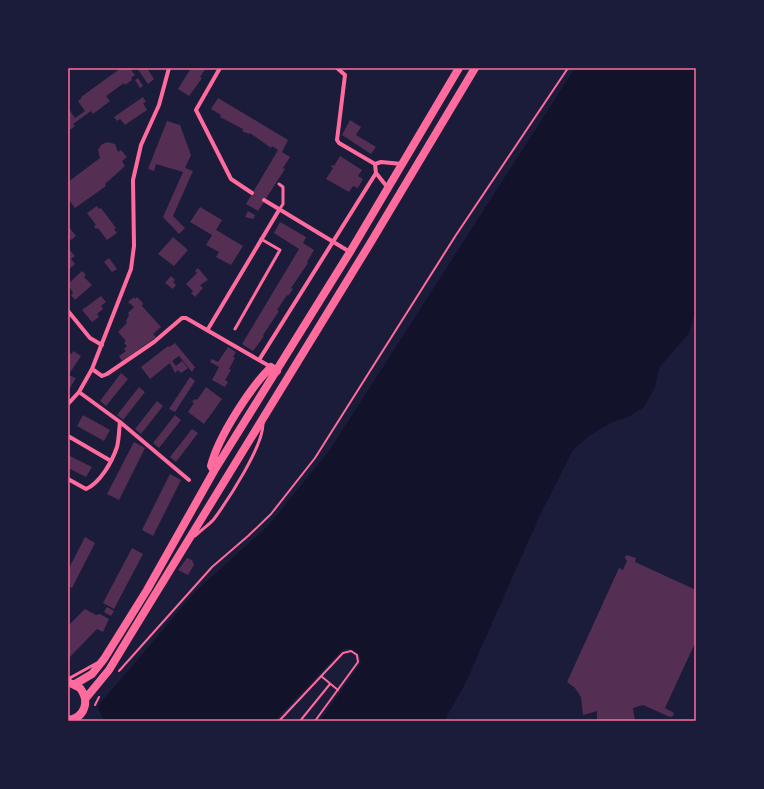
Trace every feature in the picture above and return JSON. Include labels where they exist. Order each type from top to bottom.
[{"type":"main road","points":[[68,720],[81,714],[86,704],[84,693],[72,683],[95,671],[104,659],[147,590],[214,471],[211,466],[214,452],[256,383],[274,369],[350,252],[459,68]]},
{"type":"main road","points":[[86,698],[109,670],[369,246],[475,68]]},
{"type":"street","points":[[68,404],[79,392],[92,369],[131,269],[134,246],[133,180],[142,145],[159,104],[169,68]]},
{"type":"street","points":[[220,68],[196,110],[231,179],[252,193]]},
{"type":"street","points":[[337,68],[345,75],[337,140],[339,143],[375,164],[381,162],[402,164]]},
{"type":"street","points":[[375,164],[376,173],[388,188]]},
{"type":"street","points":[[259,360],[376,173]]},
{"type":"street","points":[[264,200],[350,252]]},
{"type":"street","points":[[208,330],[261,239],[280,210]]},
{"type":"street","points":[[68,312],[90,338],[102,345]]},
{"type":"street","points":[[92,369],[102,376],[107,374],[154,342],[182,318],[186,318],[208,330],[274,369]]},
{"type":"street","points":[[79,392],[120,422],[189,480]]},
{"type":"street","points":[[68,479],[86,489],[93,486],[111,462],[117,446],[120,422]]},
{"type":"street","points":[[68,436],[111,462]]},
{"type":"lane","points":[[280,184],[283,187],[284,204],[280,210]]},
{"type":"lane","points":[[234,329],[280,250],[261,239]]},
{"type":"lane","points":[[68,679],[104,659]]},
{"type":"path","points":[[117,674],[212,567],[271,514],[315,458],[456,236],[568,68]]},
{"type":"path","points":[[279,721],[343,653],[351,651],[357,655],[358,662],[315,721]]},
{"type":"path","points":[[321,676],[338,690]]},
{"type":"path","points":[[300,721],[330,684]]},
{"type":"path","points":[[95,705],[100,696]]},
{"type":"shaded area","points":[[575,68],[696,68],[696,307],[689,333],[659,368],[655,387],[644,407],[630,416],[610,423],[589,436],[573,450],[540,515],[465,684],[444,721],[320,721],[361,663],[356,651],[343,649],[274,721],[104,721],[98,706],[196,591],[268,526],[329,451]]},
{"type":"building","points":[[121,68],[130,68],[135,75],[131,78],[132,80],[125,85],[124,83],[106,96],[110,101],[93,114],[91,111],[73,124],[75,126],[68,131],[68,108],[75,118],[85,111],[78,101],[82,98],[81,97]]},
{"type":"building","points":[[137,68],[147,68],[154,79],[148,84]]},
{"type":"building","points":[[191,68],[206,68],[200,77],[202,78],[189,96],[178,89]]},
{"type":"building","points":[[138,78],[143,86],[140,88],[135,80]]},
{"type":"building","points":[[143,97],[146,102],[143,103],[147,110],[125,125],[120,119],[117,121],[114,117]]},
{"type":"building","points":[[218,98],[288,140],[282,152],[290,157],[283,168],[285,169],[258,211],[246,204],[278,150],[272,146],[271,148],[250,133],[249,134],[242,131],[243,129],[220,117],[221,115],[211,109]]},
{"type":"building","points":[[350,120],[361,127],[356,135],[376,147],[371,154],[342,135]]},
{"type":"building","points":[[167,121],[180,125],[191,155],[185,168],[193,171],[173,216],[185,228],[179,234],[163,217],[183,172],[156,164],[154,171],[148,169]]},
{"type":"building","points":[[107,142],[115,144],[118,152],[121,150],[127,157],[122,161],[125,166],[105,184],[106,186],[75,208],[68,199],[68,182],[100,158],[98,150],[101,145]]},
{"type":"building","points":[[340,156],[362,170],[358,176],[363,179],[358,188],[353,186],[349,192],[326,179],[333,168],[331,167],[332,165],[334,166]]},
{"type":"building","points":[[97,206],[99,209],[101,208],[116,228],[114,229],[117,233],[107,240],[98,228],[96,229],[94,226],[96,225],[87,213]]},
{"type":"building","points":[[200,207],[222,220],[216,230],[243,246],[231,265],[216,257],[219,252],[206,245],[212,235],[190,222]]},
{"type":"building","points":[[248,211],[255,215],[253,219],[245,217]]},
{"type":"building","points":[[280,222],[306,237],[303,243],[314,250],[307,262],[308,263],[291,288],[293,289],[277,310],[279,311],[253,351],[242,344],[299,249],[274,233]]},
{"type":"building","points":[[68,226],[76,236],[71,240],[68,236]]},
{"type":"building","points":[[173,237],[188,250],[174,266],[158,254]]},
{"type":"building","points":[[68,248],[75,256],[71,259],[75,264],[68,270]]},
{"type":"building","points":[[109,258],[117,269],[112,272],[104,262]]},
{"type":"building","points":[[198,268],[208,280],[200,285],[203,288],[195,297],[191,293],[193,291],[186,284],[197,273],[195,271]]},
{"type":"building","points":[[82,271],[86,275],[84,277],[92,285],[75,300],[71,295],[73,293],[68,284]]},
{"type":"building","points":[[171,276],[175,280],[173,282],[176,285],[173,289],[165,283]]},
{"type":"building","points":[[101,296],[106,302],[101,306],[103,309],[97,314],[99,317],[92,322],[82,310]]},
{"type":"building","points":[[134,297],[135,299],[137,297],[143,303],[142,306],[161,327],[153,334],[156,337],[122,361],[119,356],[126,351],[124,349],[127,346],[124,343],[126,341],[118,332],[127,323],[128,313],[134,307],[128,302]]},
{"type":"building","points":[[175,343],[195,367],[192,372],[179,356],[172,361],[176,366],[182,361],[188,368],[181,373],[178,370],[175,373],[170,363],[150,379],[141,367],[168,346],[169,347]]},
{"type":"building","points":[[228,347],[236,352],[233,357],[235,358],[229,369],[231,370],[225,380],[228,382],[225,387],[212,380],[219,367],[210,362],[212,359],[218,362]]},
{"type":"building","points":[[73,351],[81,356],[69,374],[68,352],[72,354]]},
{"type":"building","points":[[121,373],[128,379],[106,406],[100,401]]},
{"type":"building","points":[[68,375],[76,378],[68,391]]},
{"type":"building","points":[[190,377],[195,381],[175,412],[169,409]]},
{"type":"building","points":[[139,387],[145,392],[123,420],[117,415]]},
{"type":"building","points":[[206,387],[222,399],[204,424],[188,412],[194,403],[192,402],[195,399],[197,400]]},
{"type":"building","points":[[157,401],[163,406],[141,434],[135,429]]},
{"type":"building","points":[[83,415],[110,430],[104,441],[77,426]]},
{"type":"building","points":[[175,415],[181,420],[159,448],[153,443]]},
{"type":"building","points":[[192,429],[198,433],[176,462],[170,457]]},
{"type":"building","points":[[134,442],[145,448],[119,500],[107,494]]},
{"type":"building","points":[[68,455],[92,467],[86,477],[68,468]]},
{"type":"building","points":[[170,474],[181,480],[153,536],[142,530]]},
{"type":"building","points":[[85,537],[95,543],[72,588],[68,586],[68,570]]},
{"type":"building","points":[[132,548],[143,554],[114,609],[103,603]]},
{"type":"building","points":[[626,555],[636,558],[635,562],[696,590],[696,641],[665,708],[674,713],[673,716],[670,717],[643,705],[633,708],[635,721],[597,721],[597,711],[583,715],[581,697],[575,688],[567,682],[619,568],[623,570],[627,561],[625,558]]},
{"type":"building","points":[[187,558],[192,560],[194,565],[188,575],[178,570]]},
{"type":"building","points":[[107,607],[114,611],[111,616],[104,612]]},
{"type":"building","points":[[85,609],[96,615],[100,614],[109,619],[103,632],[97,629],[68,659],[68,626]]}]
